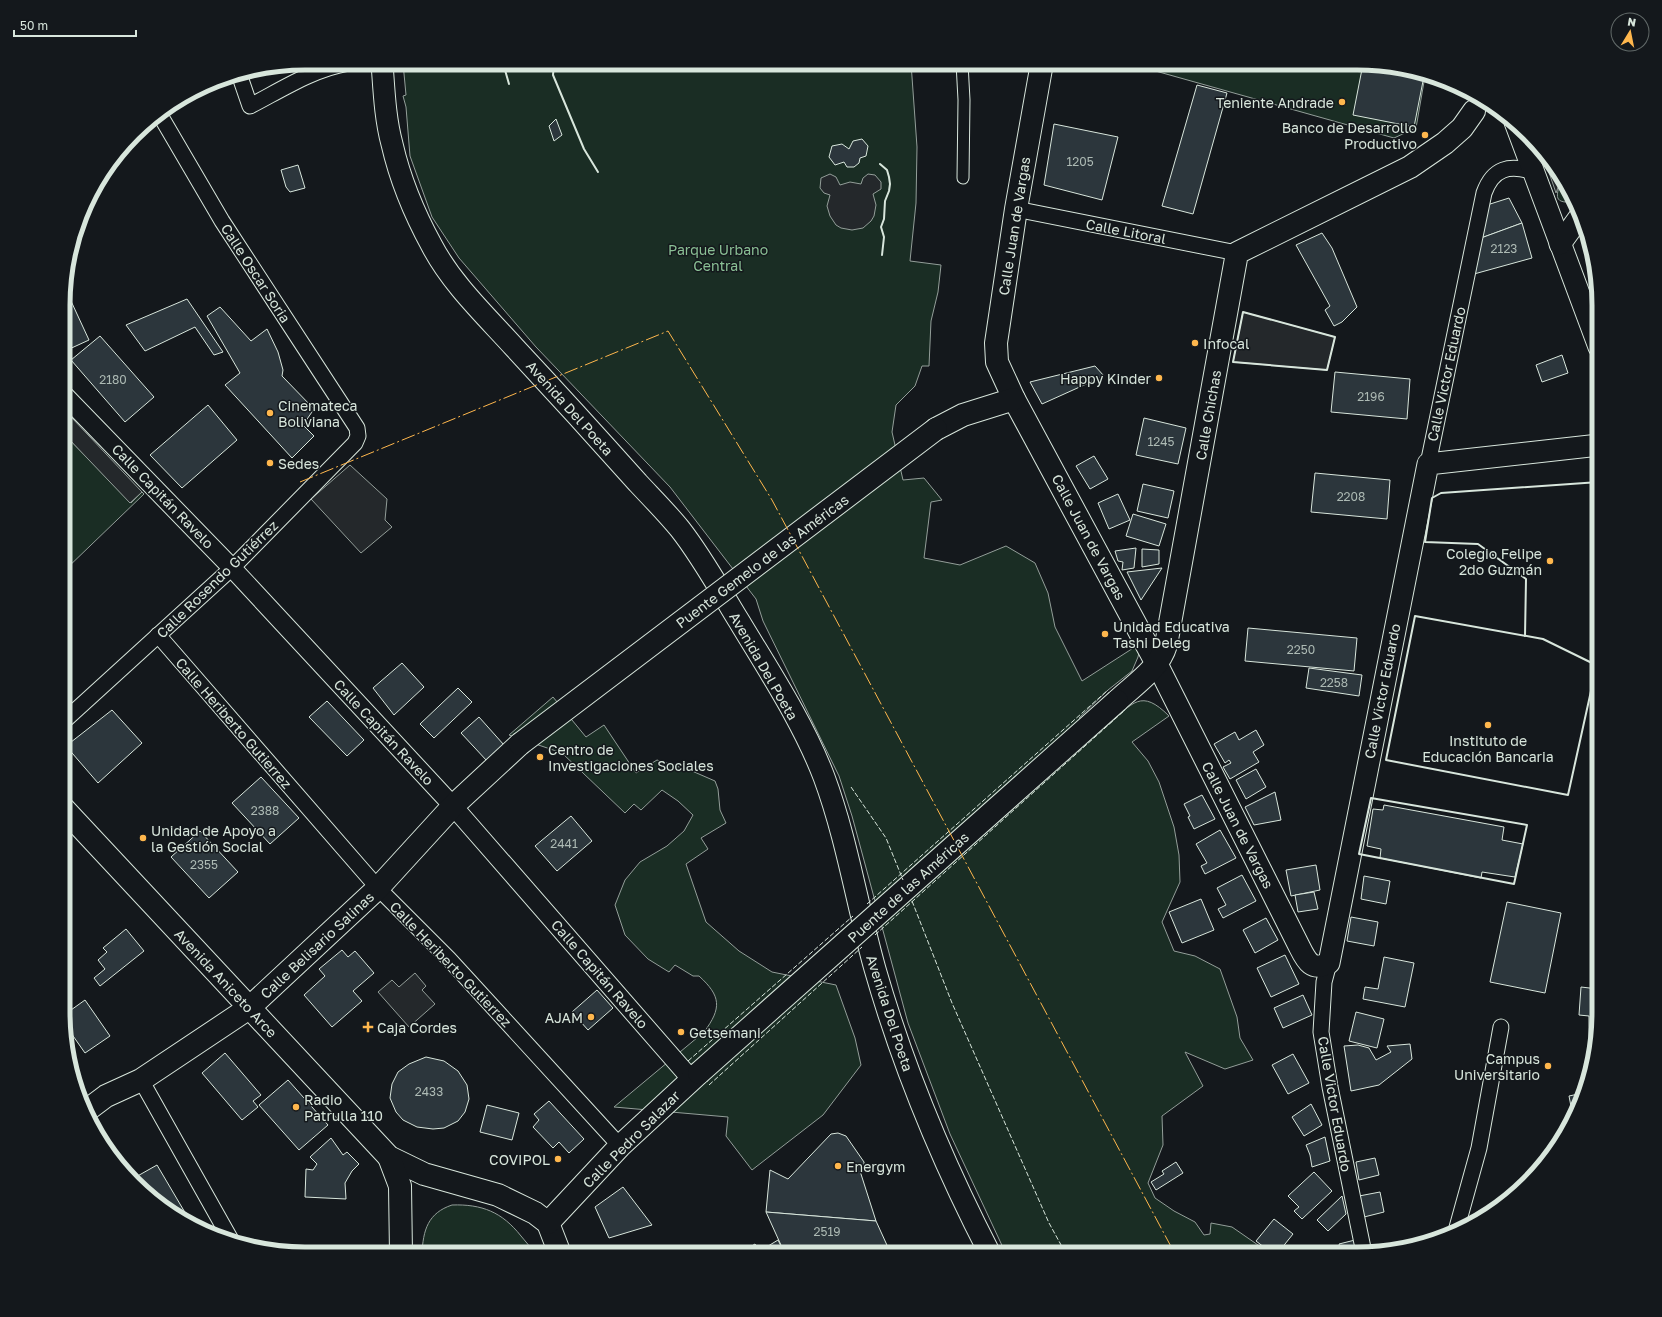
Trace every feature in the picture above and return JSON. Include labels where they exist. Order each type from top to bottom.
[{"type":"main road","name":"Avenida Del Poeta","points":[[383,70],[387,120],[392,145],[417,215],[433,249],[453,279],[474,304],[680,528],[756,649],[808,741],[823,775],[837,816],[874,966],[911,1078],[960,1195],[986,1247]]},
{"type":"main road","name":"Calle Juan de Vargas","points":[[1041,70],[1016,209],[996,343],[997,362],[1014,399],[1157,664],[1307,960],[1311,964],[1317,966],[1329,963]]},
{"type":"main road","points":[[1237,253],[1410,167],[1445,143],[1462,128],[1474,110]]},
{"type":"main road","points":[[1521,137],[1592,329]]},
{"type":"main road","points":[[1560,244],[1576,221]]},
{"type":"main road","name":"Calle Chichas","points":[[1117,701],[1157,664],[1164,654],[1237,253]]},
{"type":"main road","name":"Puente Gemelo de las Américas","points":[[520,744],[936,429],[963,415],[1014,399]]},
{"type":"main road","points":[[1428,464],[1592,446]]},
{"type":"main road","name":"Calle Victor Eduardo","points":[[1329,963],[1428,464]]},
{"type":"main road","name":"Puente de las Américas","points":[[695,1077],[1117,701]]},
{"type":"main road","name":"Calle Belisario Salinas","points":[[91,1108],[106,1096],[141,1080],[249,1008],[378,888],[453,806],[520,744]]},
{"type":"main road","name":"Avenida Aniceto Arce","points":[[70,815],[389,1157],[424,1174],[498,1195],[535,1213],[548,1223]]},
{"type":"main road","name":"Calle Pedro Salazar","points":[[548,1223],[620,1146],[695,1077]]},
{"type":"main road","points":[[111,1105],[141,1080]]},
{"type":"main road","name":"Avenida Aniceto Arce","points":[[389,1157],[400,1186],[401,1247]]},
{"type":"main road","points":[[548,1223],[557,1247]]},
{"type":"street","points":[[241,79],[250,106],[325,70]]},
{"type":"street","points":[[962,70],[964,131],[963,178]]},
{"type":"street","name":"Calle Oscar Soria","points":[[162,119],[222,221],[357,428]]},
{"type":"street","name":"Calle Victor Eduardo","points":[[1428,464],[1484,193],[1488,182],[1497,172],[1510,168],[1523,168],[1534,172]]},
{"type":"street","name":"Calle Litoral","points":[[1016,209],[1237,253]]},
{"type":"street","name":"Calle Capitán Ravelo","points":[[70,401],[232,568],[453,806],[695,1077]]},
{"type":"street","name":"Calle Rosendo Gutiérrez","points":[[70,716],[232,568],[355,443],[358,436],[357,428]]},
{"type":"street","name":"Calle Heriberto Gutierrez","points":[[158,635],[378,888],[449,958],[620,1146]]},
{"type":"street","name":"Calle Victor Eduardo","points":[[1329,963],[1324,982],[1321,1032],[1330,1088],[1363,1247]]},
{"type":"street","points":[[1458,1224],[1479,1148],[1501,1027]]},
{"type":"street","points":[[141,1080],[228,1234]]},
{"type":"green space","name":"Parque Urbano Central","points":[[404,70],[912,70],[917,147],[916,203],[910,261],[941,265],[938,292],[931,321],[929,366],[922,366],[915,386],[896,405],[892,432],[903,480],[924,478],[942,500],[931,502],[924,558],[960,565],[1006,546],[1035,563],[1048,593],[1055,627],[1082,681],[1141,643],[1138,657],[1132,671],[1108,690],[1079,718],[1108,725],[1131,705],[1144,701],[1151,702],[1169,716],[1132,742],[1148,761],[1159,782],[1174,827],[1179,855],[1180,882],[1162,922],[1174,951],[1195,956],[1220,969],[1237,1017],[1240,1038],[1253,1060],[1225,1069],[1185,1052],[1203,1086],[1162,1116],[1163,1145],[1148,1183],[1155,1198],[1174,1211],[1195,1222],[1204,1235],[1210,1234],[1211,1223],[1232,1227],[1261,1247],[1003,1247],[950,1134],[908,1023],[852,816],[839,776],[763,621],[756,599],[670,487],[536,347],[459,258],[432,217],[410,156],[406,107],[403,96],[406,95]]},
{"type":"green space","name":"Teniente Andrade","points":[[1152,70],[1357,70],[1387,72],[1424,80],[1416,128],[1394,138]]},
{"type":"green space","points":[[1559,186],[1568,202],[1563,202],[1557,195]]},
{"type":"green space","points":[[70,440],[131,503],[142,492],[144,494],[70,565]]},
{"type":"green space","points":[[553,697],[586,737],[604,725],[636,773],[657,760],[692,771],[715,781],[718,789],[720,810],[726,823],[701,838],[708,849],[686,864],[706,922],[739,951],[772,972],[836,985],[855,1038],[861,1065],[823,1115],[752,1170],[726,1136],[728,1117],[614,1107],[704,1032],[710,1024],[716,1009],[715,996],[712,990],[699,976],[693,976],[675,965],[669,972],[648,959],[625,935],[615,905],[625,880],[640,862],[667,846],[684,831],[693,815],[678,801],[662,790],[641,810],[634,804],[625,813],[562,753],[509,735]]},
{"type":"green space","points":[[452,1205],[463,1205],[491,1211],[499,1215],[514,1228],[530,1247],[423,1247],[428,1224],[437,1213]]},
{"type":"shaded area","points":[[1548,169],[1559,186],[1556,193]]},
{"type":"shaded area","points":[[830,174],[836,177],[840,185],[850,182],[861,184],[863,178],[868,174],[875,175],[881,182],[881,189],[873,194],[876,205],[874,216],[863,228],[852,230],[841,228],[836,225],[830,216],[827,206],[830,195],[824,193],[820,188],[821,178]]},
{"type":"shaded area","points":[[1243,312],[1335,337],[1327,370],[1233,362]]},
{"type":"shaded area","points":[[71,417],[142,492],[130,503],[70,440]]},
{"type":"shaded area","points":[[350,465],[387,499],[385,520],[392,527],[361,553],[311,499]]},
{"type":"shaded area","points":[[415,973],[426,986],[422,990],[435,1004],[409,1027],[378,992],[392,980],[399,987]]},
{"type":"building","points":[[1362,70],[1387,72],[1423,80],[1414,127],[1353,115]]},
{"type":"building","points":[[1197,85],[1227,93],[1193,214],[1162,206]]},
{"type":"building","points":[[556,119],[562,135],[554,141],[549,126]]},
{"type":"building","points":[[1054,124],[1118,137],[1102,200],[1044,185]]},
{"type":"building","points":[[862,139],[868,146],[866,156],[860,158],[859,163],[854,167],[847,167],[844,162],[835,165],[829,157],[832,146],[842,144],[849,149],[853,141]]},
{"type":"building","points":[[298,165],[305,188],[290,192],[286,187],[281,170]]},
{"type":"building","points":[[1509,198],[1522,223],[1481,238],[1487,205]]},
{"type":"building","points":[[1522,223],[1532,258],[1474,274],[1481,238]]},
{"type":"building","points":[[1322,233],[1332,248],[1357,307],[1342,322],[1334,326],[1325,310],[1330,306],[1296,245]]},
{"type":"building","points":[[187,299],[223,352],[214,355],[195,327],[145,351],[126,325]]},
{"type":"building","points":[[70,301],[89,340],[70,349],[70,305]]},
{"type":"building","name":"Cinemateca Boliviana","points":[[220,307],[251,341],[267,329],[278,352],[283,370],[282,376],[314,409],[303,425],[314,436],[292,458],[225,385],[240,373],[207,316]]},
{"type":"building","points":[[100,336],[154,397],[125,422],[71,360]]},
{"type":"building","points":[[1562,355],[1568,373],[1542,382],[1536,365]]},
{"type":"building","points":[[1095,366],[1104,376],[1042,404],[1030,382]]},
{"type":"building","points":[[1335,372],[1410,379],[1407,419],[1331,412]]},
{"type":"building","points":[[208,405],[237,440],[182,488],[150,455]]},
{"type":"building","points":[[1144,418],[1186,428],[1178,464],[1136,455]]},
{"type":"building","points":[[1094,456],[1108,479],[1090,489],[1076,466]]},
{"type":"building","points":[[1315,473],[1390,480],[1387,519],[1311,512]]},
{"type":"building","points":[[1143,484],[1174,491],[1168,518],[1137,511]]},
{"type":"building","points":[[1118,494],[1130,520],[1109,529],[1098,503]]},
{"type":"building","points":[[1133,514],[1166,524],[1159,546],[1126,536]]},
{"type":"building","points":[[1136,548],[1134,568],[1122,570],[1123,562],[1118,561],[1115,551]]},
{"type":"building","points":[[1142,549],[1159,550],[1159,564],[1142,567]]},
{"type":"building","points":[[1162,568],[1141,600],[1127,572]]},
{"type":"building","points":[[1248,628],[1357,638],[1354,671],[1245,661]]},
{"type":"building","points":[[402,663],[424,687],[394,715],[373,688]]},
{"type":"building","points":[[1309,668],[1362,675],[1359,696],[1306,688]]},
{"type":"building","points":[[458,688],[472,702],[434,738],[420,724]]},
{"type":"building","points":[[327,701],[364,740],[347,756],[309,717]]},
{"type":"building","points":[[112,710],[142,743],[98,783],[70,751],[70,743]]},
{"type":"building","points":[[479,717],[504,745],[487,761],[461,733]]},
{"type":"building","points":[[1256,730],[1264,745],[1253,752],[1259,762],[1230,779],[1223,767],[1231,763],[1229,760],[1225,763],[1214,744],[1235,732],[1239,740]]},
{"type":"building","points":[[1256,769],[1266,787],[1246,799],[1236,780]]},
{"type":"building","points":[[261,777],[299,818],[270,844],[232,803]]},
{"type":"building","points":[[1275,792],[1281,820],[1254,825],[1245,807]]},
{"type":"building","points":[[1202,795],[1215,819],[1194,829],[1184,804]]},
{"type":"building","points":[[1384,805],[1504,827],[1502,840],[1523,844],[1515,877],[1482,872],[1481,878],[1380,858],[1381,849],[1367,846],[1373,809],[1383,810]]},
{"type":"building","points":[[571,816],[592,841],[557,871],[535,846]]},
{"type":"building","points":[[1220,830],[1236,858],[1205,874],[1201,866],[1207,863],[1196,844]]},
{"type":"building","points":[[200,831],[238,872],[209,898],[171,857]]},
{"type":"building","points":[[1316,865],[1320,890],[1291,896],[1286,870]]},
{"type":"building","points":[[1242,875],[1256,901],[1223,918],[1218,909],[1226,905],[1217,888]]},
{"type":"building","points":[[1364,876],[1390,881],[1386,904],[1361,899]]},
{"type":"building","points":[[1314,892],[1318,909],[1298,912],[1295,895]]},
{"type":"building","points":[[1201,899],[1214,930],[1182,943],[1169,912]]},
{"type":"building","points":[[1507,902],[1561,913],[1545,993],[1490,982]]},
{"type":"building","points":[[1351,917],[1378,922],[1374,946],[1347,941]]},
{"type":"building","points":[[1266,918],[1278,940],[1255,953],[1243,930]]},
{"type":"building","points":[[126,929],[144,951],[100,986],[94,978],[105,969],[98,960],[107,952],[103,948]]},
{"type":"building","points":[[342,950],[348,957],[355,951],[374,973],[353,991],[362,1001],[332,1027],[304,995],[325,976],[319,969]]},
{"type":"building","points":[[1285,955],[1299,984],[1271,997],[1257,968]]},
{"type":"building","points":[[1384,957],[1414,963],[1405,1007],[1363,999],[1365,987],[1378,989]]},
{"type":"building","points":[[1581,987],[1592,988],[1589,1047],[1589,1016],[1579,1015]]},
{"type":"building","points":[[597,990],[613,1008],[588,1030],[572,1012]]},
{"type":"building","points":[[1303,995],[1312,1015],[1283,1028],[1274,1008]]},
{"type":"building","points":[[85,1000],[110,1036],[85,1053],[71,1034],[70,1011]]},
{"type":"building","points":[[1356,1012],[1384,1019],[1377,1048],[1349,1041]]},
{"type":"building","points":[[1410,1044],[1412,1059],[1379,1085],[1351,1091],[1344,1046],[1358,1045],[1369,1048],[1376,1060],[1391,1052],[1387,1046]]},
{"type":"building","points":[[225,1053],[261,1095],[253,1101],[258,1107],[242,1120],[202,1073]]},
{"type":"building","points":[[1293,1054],[1309,1083],[1288,1094],[1272,1065]]},
{"type":"building","points":[[426,1057],[444,1061],[458,1071],[467,1085],[469,1099],[465,1112],[458,1121],[444,1128],[433,1129],[417,1127],[403,1120],[396,1112],[390,1098],[392,1084],[398,1072],[409,1064]]},
{"type":"building","points":[[288,1080],[328,1125],[299,1150],[259,1105]]},
{"type":"building","points":[[1577,1094],[1571,1108],[1569,1096]]},
{"type":"building","points":[[549,1101],[584,1139],[569,1153],[559,1142],[553,1148],[533,1127],[539,1120],[534,1114]]},
{"type":"building","points":[[1311,1104],[1322,1125],[1304,1136],[1292,1117]]},
{"type":"building","points":[[487,1105],[519,1113],[512,1140],[480,1132]]},
{"type":"building","points":[[838,1133],[846,1136],[864,1162],[864,1167],[860,1171],[876,1221],[766,1212],[770,1170],[788,1179],[831,1134]]},
{"type":"building","points":[[1325,1137],[1330,1161],[1312,1167],[1310,1155],[1306,1145]]},
{"type":"building","points":[[331,1138],[343,1155],[347,1152],[359,1164],[352,1171],[345,1183],[346,1199],[305,1197],[306,1169],[313,1170],[317,1164],[310,1157]]},
{"type":"building","points":[[1375,1158],[1379,1175],[1359,1180],[1356,1162]]},
{"type":"building","points":[[1176,1162],[1183,1173],[1156,1190],[1151,1182],[1164,1174],[1162,1171]]},
{"type":"building","points":[[157,1165],[186,1214],[150,1189],[137,1176]]},
{"type":"building","points":[[1314,1172],[1332,1191],[1302,1219],[1294,1211],[1299,1207],[1288,1196]]},
{"type":"building","points":[[623,1187],[652,1225],[609,1238],[595,1207]]},
{"type":"building","points":[[1380,1192],[1384,1212],[1364,1217],[1359,1196]]},
{"type":"building","points":[[1342,1196],[1346,1214],[1328,1231],[1317,1220]]},
{"type":"building","points":[[766,1212],[876,1221],[888,1247],[782,1247]]},
{"type":"building","points":[[1274,1219],[1293,1234],[1283,1247],[1264,1247],[1256,1241]]},
{"type":"building","points":[[778,1240],[782,1247],[767,1247]]},
{"type":"building","points":[[1355,1240],[1356,1247],[1340,1247],[1339,1244]]},
{"type":"building","points":[[755,1244],[757,1247],[750,1247]]},
{"type":"fence","points":[[867,904],[1108,690]]},
{"type":"fence","points":[[875,935],[1125,710]]},
{"type":"fence","points":[[851,787],[886,838],[903,880]]},
{"type":"fence","points":[[912,901],[952,1003],[1049,1223],[1062,1247]]},
{"type":"fence","points":[[688,1061],[853,916]]},
{"type":"fence","points":[[709,1085],[862,947]]},
{"type":"wall","points":[[505,70],[509,84]]},
{"type":"wall","points":[[553,70],[553,75],[584,149],[598,172]]},
{"type":"wall","points":[[880,164],[887,170],[890,184],[885,201],[884,219],[881,227],[884,237],[882,255]]},
{"type":"wall","points":[[1243,312],[1335,337],[1327,370],[1233,362],[1243,312]]},
{"type":"wall","points":[[1525,636],[1526,579],[1478,544],[1425,542],[1432,498],[1441,493],[1592,482]]},
{"type":"wall","points":[[1415,616],[1543,639],[1592,663]]},
{"type":"wall","points":[[1415,616],[1386,760],[1568,795],[1592,682]]},
{"type":"wall","points":[[1371,798],[1527,825],[1514,884],[1359,854],[1371,798]]},
{"type":"power","points":[[300,482],[668,331],[772,500],[1171,1247]]},
{"type":"place","name":"Teniente Andrade","points":[[1342,102]]},
{"type":"place","name":"Banco de Desarrollo Productivo","points":[[1425,135]]},
{"type":"place","name":"Infocal","points":[[1195,343]]},
{"type":"place","name":"Happy Kinder","points":[[1159,378]]},
{"type":"place","name":"Cinemateca Boliviana","points":[[270,413]]},
{"type":"place","name":"Sedes","points":[[270,463]]},
{"type":"place","name":"Colegio Felipe 2do Guzmán","points":[[1550,561]]},
{"type":"place","name":"Unidad Educativa Tashi Deleg","points":[[1105,634]]},
{"type":"place","name":"Instituto de Educación Bancaria","points":[[1488,725]]},
{"type":"place","name":"Centro de Investigaciones Sociales","points":[[540,757]]},
{"type":"place","name":"Unidad de Apoyo a la Gestión Social","points":[[143,838]]},
{"type":"place","name":"AJAM","points":[[591,1017]]},
{"type":"place","name":"Caja Cordes","points":[[368,1027]]},
{"type":"place","name":"Getsemani","points":[[681,1032]]},
{"type":"place","name":"Campus Universitario","points":[[1548,1066]]},
{"type":"place","name":"Radio Patrulla 110","points":[[296,1107]]},
{"type":"place","name":"COVIPOL","points":[[558,1159]]},
{"type":"place","name":"Energym","points":[[838,1166]]}]
